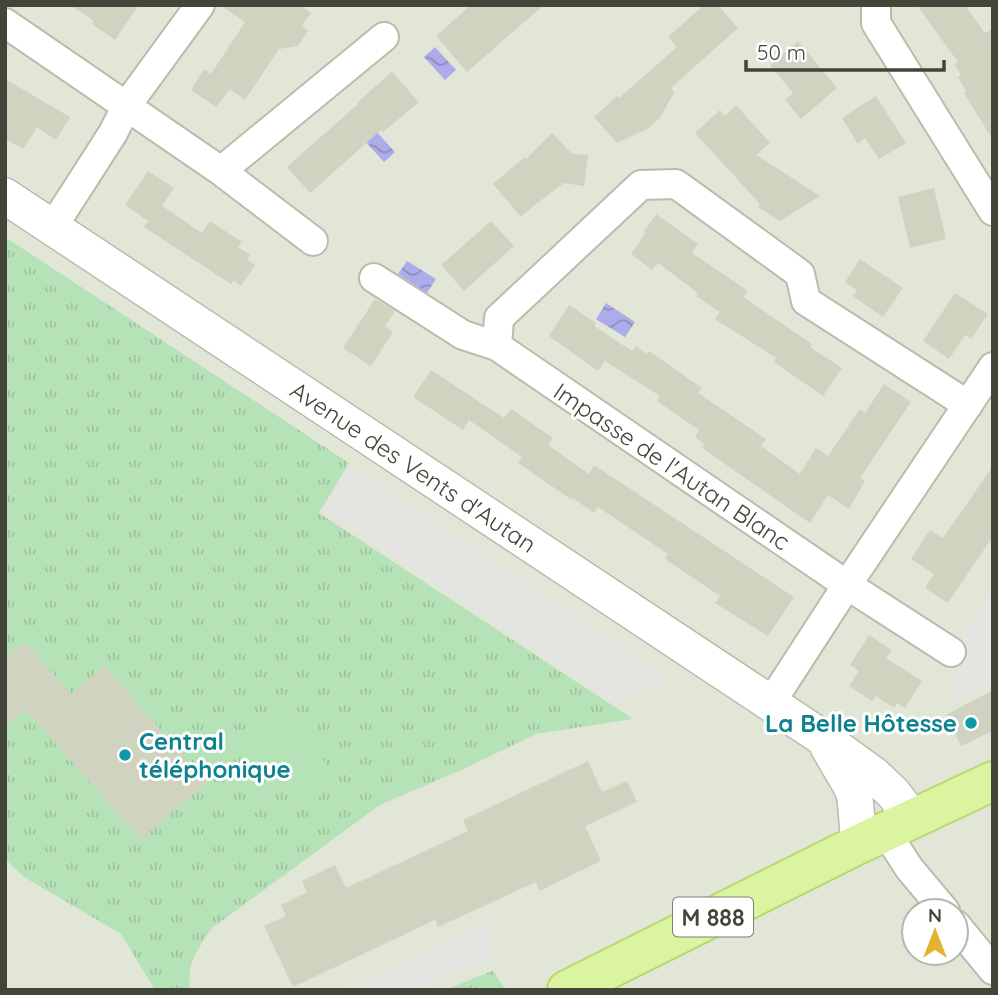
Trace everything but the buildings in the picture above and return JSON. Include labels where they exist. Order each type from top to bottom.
[{"type":"main road","name":"M 888","points":[[568,990],[886,831],[993,781]]},
{"type":"street","points":[[52,228],[113,133],[127,105],[200,5]]},
{"type":"street","points":[[876,5],[876,23],[993,211]]},
{"type":"street","points":[[5,23],[221,171],[313,241]]},
{"type":"street","points":[[221,171],[384,37]]},
{"type":"street","points":[[497,346],[499,318],[641,185],[676,184],[800,274],[806,301],[968,405]]},
{"type":"street","name":"Avenue des Vents d'Autan","points":[[5,196],[823,738],[874,775],[893,793],[886,831],[857,810],[852,788],[823,738]]},
{"type":"street","name":"Impasse de l'Autan Blanc","points":[[374,278],[463,335],[497,346],[847,585],[951,652]]},
{"type":"street","points":[[770,704],[993,367]]},
{"type":"street","points":[[886,831],[909,868],[933,897]]},
{"type":"street","points":[[970,942],[993,970]]},
{"type":"shaded area","points":[[5,5],[993,5],[993,990],[5,990]]},
{"type":"shaded area","points":[[351,465],[670,679],[615,704],[322,511]]},
{"type":"shaded area","points":[[993,588],[993,682],[952,702],[951,652]]},
{"type":"shaded area","points":[[493,922],[492,955],[419,990],[341,990]]},
{"type":"green space","points":[[5,237],[349,463],[319,513],[633,719],[536,734],[380,805],[212,928],[191,965],[191,990],[155,990],[121,934],[24,877],[5,859]]},
{"type":"green space","points":[[279,709],[339,779],[305,809],[244,739]]},
{"type":"green space","points":[[492,971],[506,990],[445,990]]},
{"type":"water","points":[[435,47],[456,70],[445,80],[424,57]]},
{"type":"water","points":[[375,130],[395,152],[384,162],[364,140]]},
{"type":"water","points":[[407,261],[436,279],[427,293],[398,274]]},
{"type":"water","points":[[606,303],[635,322],[625,337],[596,319]]},
{"type":"place","name":"La Belle Hôtesse","points":[[971,723]]},
{"type":"place","name":"Central téléphonique","points":[[125,755]]}]
